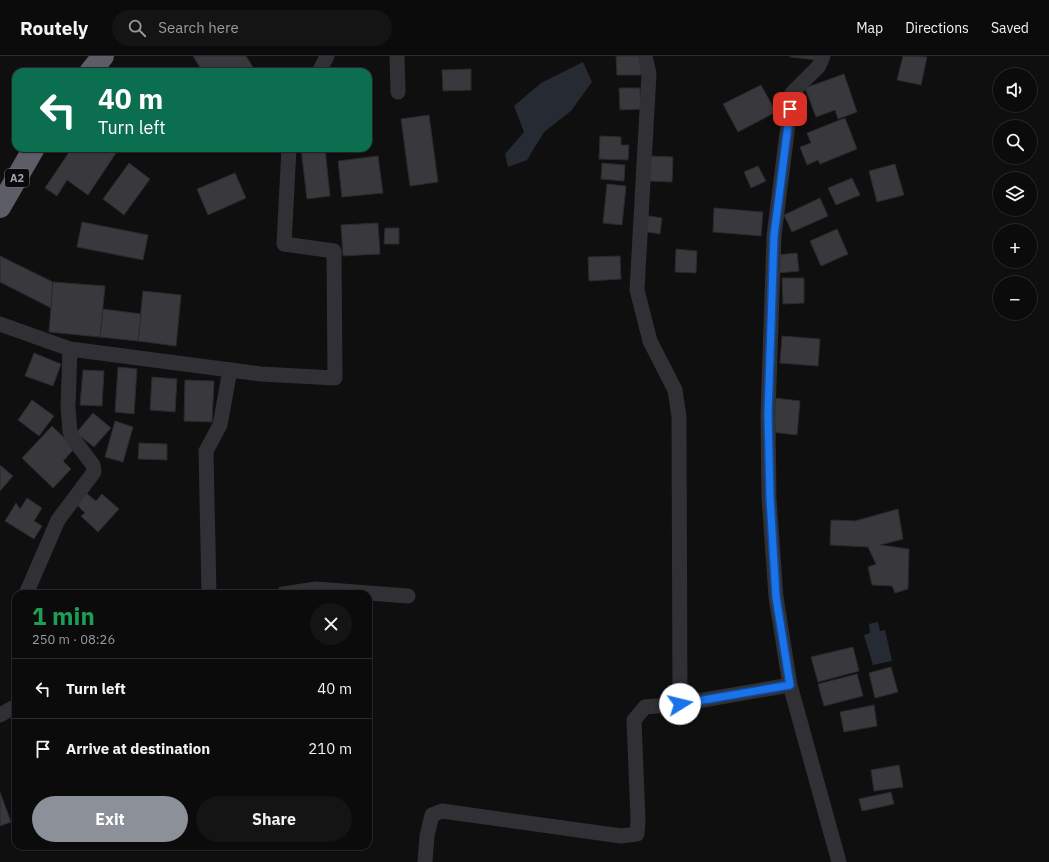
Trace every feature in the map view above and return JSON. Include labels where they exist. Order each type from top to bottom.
[{"type":"highway","points":[[93,68],[103,56]]},
{"type":"highway","name":"A2","points":[[0,208],[32,152]]},
{"type":"street","points":[[321,68],[327,56]]},
{"type":"street","points":[[397,56],[398,92]]},
{"type":"street","points":[[645,56],[649,74],[637,290],[650,341],[675,390],[679,417],[680,704]]},
{"type":"street","points":[[823,56],[819,66],[792,93],[774,236],[768,414],[770,498],[776,597],[790,685],[839,862]]},
{"type":"street","points":[[0,324],[70,349],[261,374],[335,378],[334,251],[284,244],[289,152]]},
{"type":"street","points":[[28,590],[58,520],[94,472],[93,465],[74,440],[70,432],[68,407],[70,349]]},
{"type":"street","points":[[209,590],[206,451],[220,426],[230,370]]},
{"type":"street","points":[[309,590],[329,590]]},
{"type":"street","points":[[372,593],[408,596]]},
{"type":"street","points":[[425,862],[427,836],[432,815],[442,811],[621,836],[637,834],[638,820],[634,720],[645,707],[680,704],[790,685]]},
{"type":"street","points":[[0,715],[12,708]]},
{"type":"shaded area","points":[[583,62],[592,82],[571,111],[544,132],[527,160],[508,167],[505,154],[524,132],[514,106],[541,83]]},
{"type":"shaded area","points":[[878,622],[880,631],[885,630],[892,661],[873,665],[864,635],[870,633],[869,624]]},
{"type":"building","points":[[193,56],[246,56],[254,68],[200,68]]},
{"type":"building","points":[[616,56],[641,56],[642,75],[617,75]]},
{"type":"building","points":[[790,56],[820,56],[819,60]]},
{"type":"building","points":[[903,56],[927,57],[921,85],[897,80]]},
{"type":"building","points":[[471,69],[471,90],[443,91],[442,70]]},
{"type":"building","points":[[844,74],[857,112],[838,119],[835,110],[816,117],[805,88]]},
{"type":"building","points":[[761,85],[776,112],[738,132],[723,104]]},
{"type":"building","points":[[619,88],[640,88],[641,109],[620,110]]},
{"type":"building","points":[[429,115],[438,182],[410,186],[401,119]]},
{"type":"building","points":[[845,118],[857,149],[820,164],[818,160],[807,165],[800,147],[811,143],[807,133]]},
{"type":"building","points":[[600,136],[621,137],[621,145],[629,145],[628,160],[599,159]]},
{"type":"building","points":[[69,152],[116,153],[88,195],[67,180],[57,196],[45,188]]},
{"type":"building","points":[[301,152],[325,152],[330,196],[307,199]]},
{"type":"building","points":[[378,156],[383,193],[342,197],[338,161]]},
{"type":"building","points":[[649,156],[673,157],[672,182],[648,181]]},
{"type":"building","points":[[129,163],[150,179],[124,215],[103,199]]},
{"type":"building","points":[[602,163],[625,165],[624,181],[601,179]]},
{"type":"building","points":[[895,164],[904,195],[877,202],[869,171]]},
{"type":"building","points":[[758,166],[766,181],[751,188],[744,172]]},
{"type":"building","points":[[235,173],[246,198],[208,215],[197,189]]},
{"type":"building","points":[[852,178],[860,195],[836,205],[828,188]]},
{"type":"building","points":[[607,184],[626,186],[622,225],[603,223]]},
{"type":"building","points":[[820,198],[828,216],[792,232],[784,215]]},
{"type":"building","points":[[714,208],[763,212],[761,236],[713,232]]},
{"type":"building","points":[[643,215],[662,218],[660,234],[641,231]]},
{"type":"building","points":[[82,222],[148,235],[143,260],[77,247]]},
{"type":"building","points":[[378,223],[380,254],[343,256],[341,225]]},
{"type":"building","points":[[385,228],[399,228],[399,244],[384,244]]},
{"type":"building","points":[[837,229],[848,254],[821,266],[810,241]]},
{"type":"building","points":[[676,249],[697,251],[696,273],[675,272]]},
{"type":"building","points":[[797,253],[799,271],[778,273],[776,255]]},
{"type":"building","points":[[0,256],[53,282],[51,308],[0,282]]},
{"type":"building","points":[[620,256],[621,279],[589,281],[588,257]]},
{"type":"building","points":[[782,278],[804,278],[804,303],[783,304]]},
{"type":"building","points":[[53,282],[105,286],[100,337],[49,332]]},
{"type":"building","points":[[143,291],[181,295],[176,346],[138,341]]},
{"type":"building","points":[[103,309],[141,314],[138,341],[100,337]]},
{"type":"building","points":[[782,336],[820,339],[818,366],[780,363]]},
{"type":"building","points":[[34,353],[61,364],[53,386],[25,376]]},
{"type":"building","points":[[118,367],[137,369],[134,414],[115,412]]},
{"type":"building","points":[[83,370],[104,371],[102,406],[80,405]]},
{"type":"building","points":[[152,377],[177,379],[175,412],[150,410]]},
{"type":"building","points":[[185,380],[214,381],[212,422],[184,421]]},
{"type":"building","points":[[775,398],[800,401],[797,435],[771,432]]},
{"type":"building","points":[[32,400],[54,416],[39,436],[18,420]]},
{"type":"building","points":[[93,413],[111,428],[94,447],[76,433]]},
{"type":"building","points":[[115,421],[133,427],[123,462],[105,457]]},
{"type":"building","points":[[52,426],[75,448],[63,461],[71,469],[53,488],[22,458]]},
{"type":"building","points":[[139,443],[167,444],[167,460],[138,459]]},
{"type":"building","points":[[0,465],[13,476],[0,491]]},
{"type":"building","points":[[85,492],[96,501],[102,494],[119,509],[98,532],[81,516],[85,513],[75,503]]},
{"type":"building","points":[[27,498],[42,508],[34,521],[42,526],[34,539],[5,521],[16,503],[20,509]]},
{"type":"building","points":[[898,509],[903,539],[880,545],[909,549],[908,589],[895,593],[892,586],[872,585],[868,567],[876,564],[868,547],[830,545],[831,520],[855,521]]},
{"type":"building","points":[[853,647],[859,671],[818,682],[811,657]]},
{"type":"building","points":[[891,667],[898,692],[875,698],[869,673]]},
{"type":"building","points":[[857,674],[863,696],[824,706],[818,684]]},
{"type":"building","points":[[874,705],[877,726],[844,732],[840,712]]},
{"type":"building","points":[[899,765],[903,787],[874,791],[871,770]]},
{"type":"building","points":[[0,792],[11,822],[0,826]]},
{"type":"building","points":[[891,792],[894,804],[862,811],[859,799]]},
{"type":"route","points":[[680,704],[790,685],[776,597],[770,498],[768,414],[774,236],[790,109]]}]
